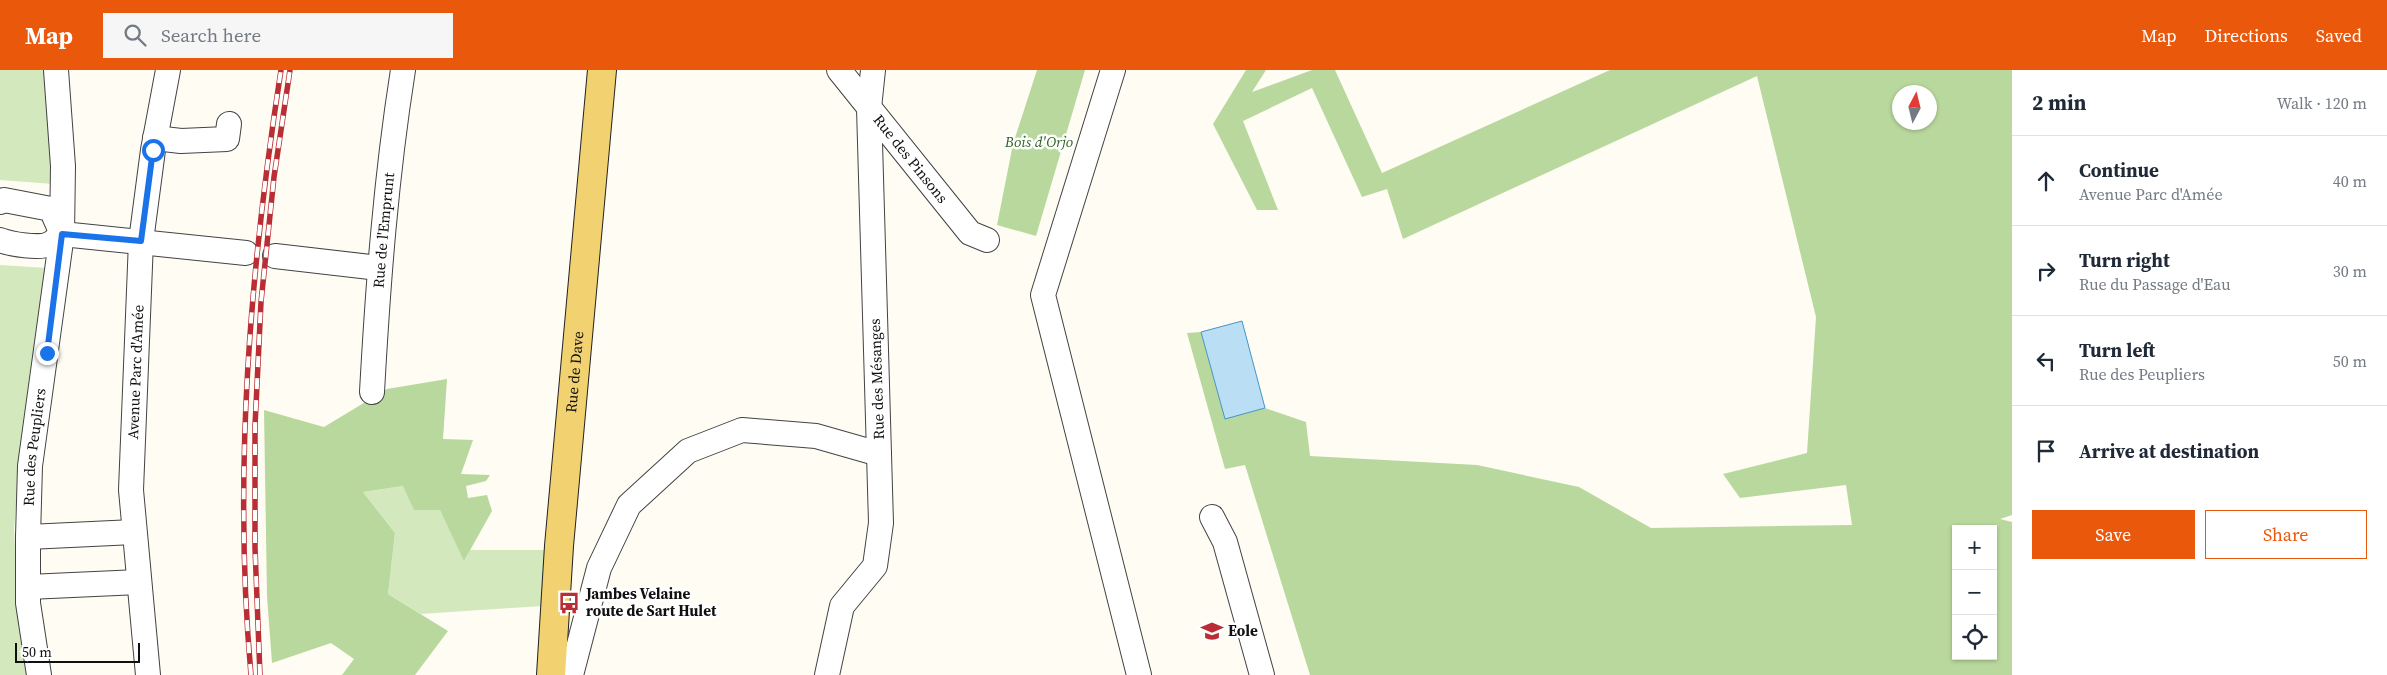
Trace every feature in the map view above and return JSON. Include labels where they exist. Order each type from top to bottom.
[{"type":"main road","name":"Rue de Dave","points":[[551,675],[559,546],[602,70]]},
{"type":"street","name":"Rue des Peupliers","points":[[39,675],[28,587],[28,537],[30,466],[62,234],[63,166],[56,70]]},
{"type":"street","name":"Avenue Parc d'Amée","points":[[148,675],[131,490],[141,241],[155,138],[168,70]]},
{"type":"street","name":"Rue de l'Emprunt","points":[[372,392],[379,268],[393,132],[403,70]]},
{"type":"street","name":"Rue des Pinsons","points":[[839,70],[970,232],[987,240]]},
{"type":"street","name":"Rue des Mésanges","points":[[827,675],[842,606],[875,566],[882,523],[869,108],[873,70]]},
{"type":"street","points":[[1113,70],[1043,295],[1139,675]]},
{"type":"street","points":[[155,138],[181,141],[227,139],[229,124]]},
{"type":"street","points":[[0,202],[4,200],[51,209],[62,234]]},
{"type":"street","points":[[0,240],[8,243],[41,246],[49,245],[62,234],[246,253]]},
{"type":"street","points":[[275,256],[379,268]]},
{"type":"street","points":[[571,675],[599,568],[629,505],[688,451],[742,430],[816,436],[879,454]]},
{"type":"street","points":[[1212,516],[1225,542],[1262,675]]},
{"type":"street","points":[[28,537],[134,532]]},
{"type":"street","points":[[28,587],[139,582]]},
{"type":"green space","points":[[0,70],[47,70],[53,184],[0,180]]},
{"type":"green space","name":"Bois d'Orjo","points":[[1037,70],[1085,70],[1036,236],[997,225],[1013,144]]},
{"type":"green space","points":[[1246,70],[1266,70],[1252,92],[1312,70],[1335,70],[1382,173],[1610,70],[2012,70],[2012,515],[2000,519],[2012,522],[2012,675],[1310,675],[1245,465],[1225,469],[1187,333],[1201,332],[1225,418],[1265,408],[1306,422],[1310,456],[1477,465],[1579,487],[1651,528],[1852,525],[1846,485],[1740,498],[1723,474],[1807,453],[1816,317],[1757,76],[1403,239],[1387,189],[1362,197],[1312,88],[1243,121],[1278,210],[1257,210],[1213,124]]},
{"type":"green space","points":[[0,265],[47,268],[14,529],[19,619],[32,675],[0,675]]},
{"type":"green space","points":[[447,379],[443,439],[473,440],[461,474],[490,475],[486,481],[466,486],[468,498],[487,495],[492,511],[464,561],[440,510],[414,510],[403,486],[363,492],[395,533],[388,594],[448,631],[415,675],[342,675],[354,659],[331,643],[272,663],[267,596],[264,410],[324,427],[387,389]]},
{"type":"green space","points":[[403,486],[440,510],[465,560],[470,550],[546,550],[542,606],[421,614],[388,594],[395,533],[363,492]]},
{"type":"water","points":[[1242,321],[1265,408],[1225,419],[1201,332]]},
{"type":"railway","points":[[251,675],[246,599],[244,447],[253,296],[270,145],[281,70]]},
{"type":"railway","points":[[260,675],[255,548],[255,426],[261,302],[274,177],[290,70]]},
{"type":"place","name":"Jambes Velaine route de Sart Hulet","points":[[569,603]]},
{"type":"place","name":"Eole","points":[[1212,631]]},
{"type":"route","points":[[47,353],[62,234],[141,241],[153,150]]}]
